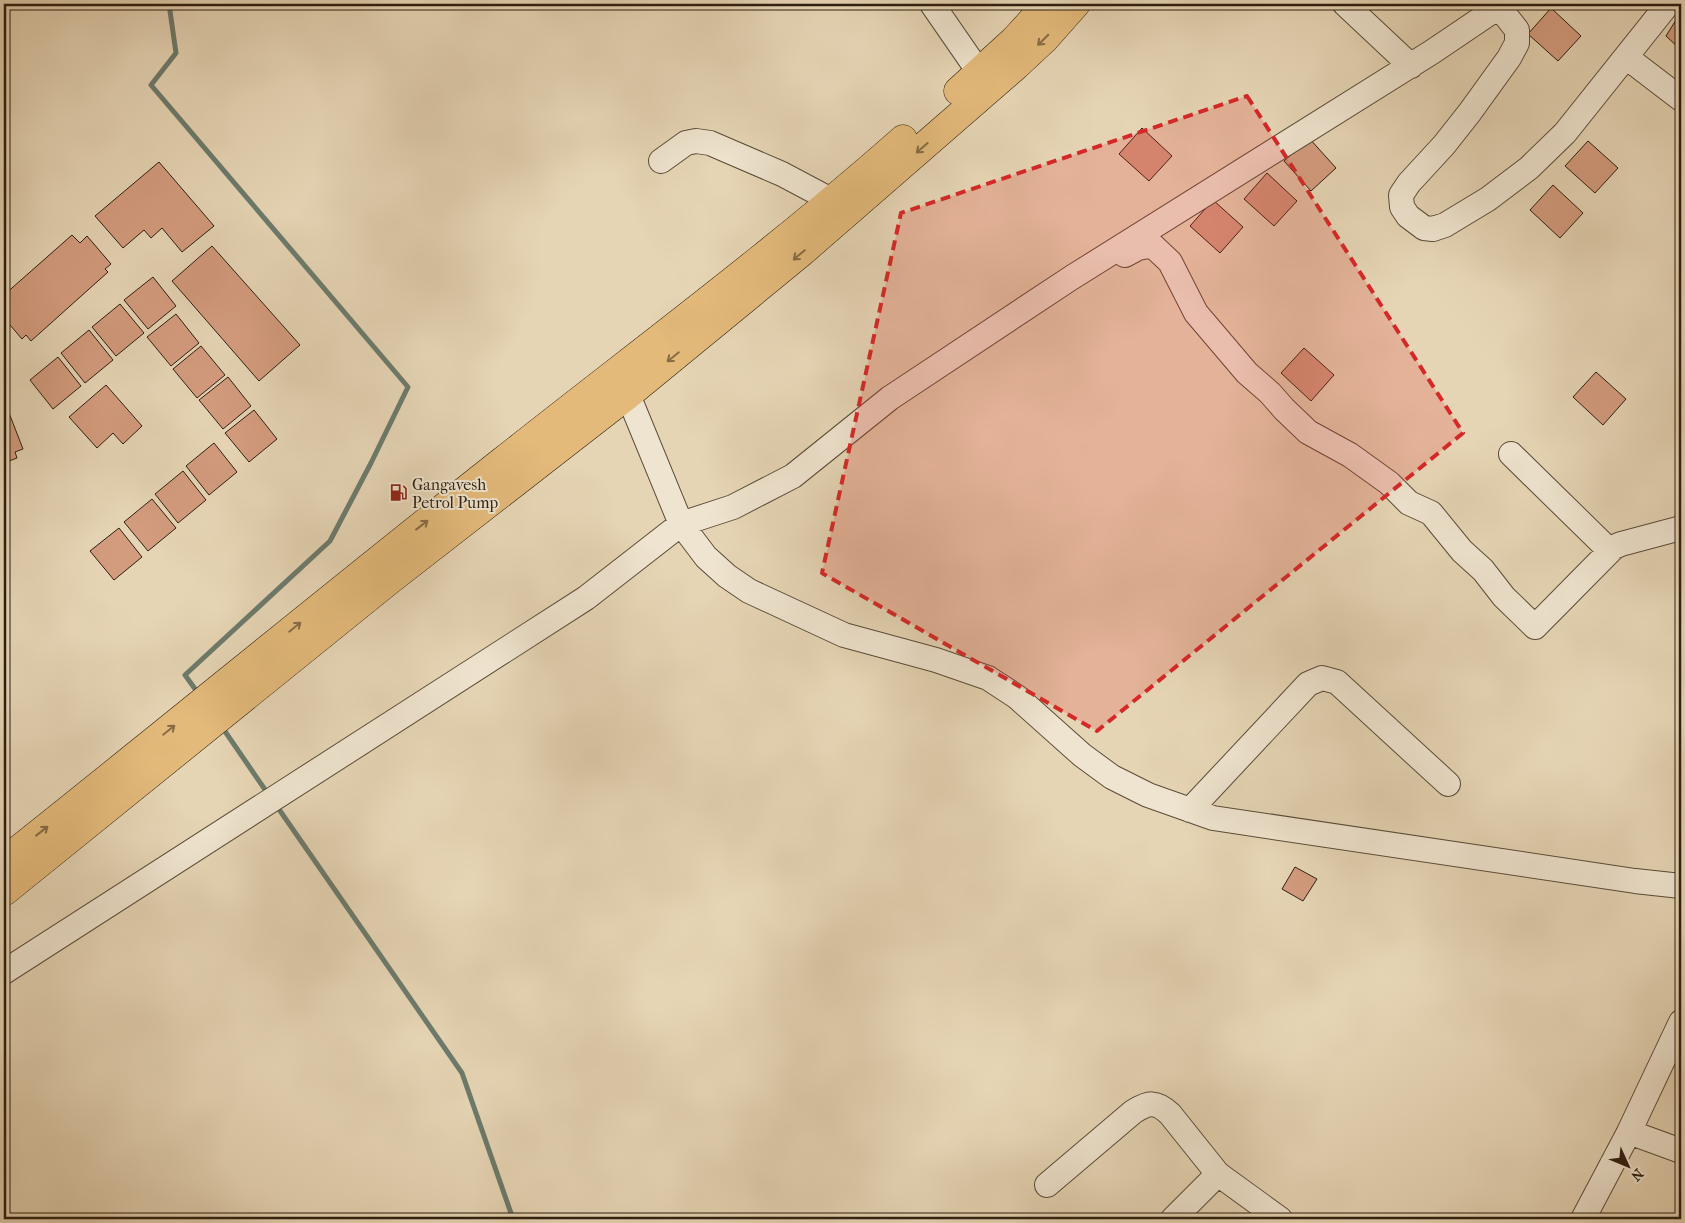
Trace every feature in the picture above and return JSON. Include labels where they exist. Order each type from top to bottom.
[{"type":"highway","points":[[4,861],[366,569],[801,253],[986,79],[1014,40],[1047,4]]},
{"type":"highway","points":[[4,892],[390,580],[622,383],[749,269],[831,200],[986,79],[1044,39],[1076,4]]},
{"type":"street","points":[[932,4],[986,79]]},
{"type":"street","points":[[1345,4],[1411,66]]},
{"type":"street","points":[[4,972],[586,598],[682,524],[733,507],[793,476],[890,398],[1071,278],[1411,66],[1501,5],[1517,30],[1517,43],[1509,58],[1464,119],[1401,195],[1402,206],[1408,216],[1424,228],[1433,229],[1445,225],[1488,199],[1529,168],[1565,133],[1668,4]]},
{"type":"street","points":[[1626,57],[1681,99]]},
{"type":"street","points":[[661,162],[686,143],[696,141],[710,143],[782,174],[831,200]]},
{"type":"street","points":[[1071,278],[1091,273],[1138,248],[1152,245],[1170,262],[1196,313],[1247,373],[1270,393],[1308,432],[1350,454],[1389,483],[1408,503],[1431,513],[1462,551],[1483,570],[1504,597],[1532,625],[1609,550],[1621,544],[1681,528]]},
{"type":"street","points":[[622,383],[682,524],[706,557],[727,576],[749,592],[844,635],[936,660],[988,678],[1017,697],[1082,755],[1112,778],[1148,795],[1213,818],[1635,881],[1681,886]]},
{"type":"street","points":[[1512,454],[1609,550]]},
{"type":"street","points":[[1190,810],[1308,684],[1322,678],[1337,682],[1448,784]]},
{"type":"street","points":[[1583,1219],[1629,1132],[1681,1022]]},
{"type":"street","points":[[1047,1184],[1133,1112],[1146,1104],[1156,1104],[1163,1107],[1170,1114],[1218,1174],[1280,1219]]},
{"type":"street","points":[[1629,1132],[1681,1151]]},
{"type":"street","points":[[1173,1219],[1218,1174]]},
{"type":"highlighted area","points":[[1247,96],[1463,433],[1097,731],[822,573],[901,213]]},
{"type":"building","points":[[1551,8],[1581,36],[1558,61],[1528,34]]},
{"type":"building","points":[[1681,12],[1681,50],[1666,36]]},
{"type":"building","points":[[1142,128],[1172,156],[1149,181],[1119,154]]},
{"type":"building","points":[[1309,138],[1336,168],[1311,191],[1284,161]]},
{"type":"building","points":[[1588,141],[1618,168],[1595,193],[1565,166]]},
{"type":"building","points":[[159,162],[214,226],[182,252],[162,228],[151,238],[144,230],[123,248],[95,216]]},
{"type":"building","points":[[1267,173],[1297,201],[1274,226],[1244,199]]},
{"type":"building","points":[[1553,185],[1583,213],[1560,238],[1530,210]]},
{"type":"building","points":[[1213,200],[1243,227],[1220,253],[1190,226]]},
{"type":"building","points":[[72,235],[80,243],[87,236],[111,264],[105,269],[108,272],[31,341],[26,335],[22,339],[4,318],[4,307],[6,306],[4,295]]},
{"type":"building","points":[[212,246],[300,345],[259,381],[172,281]]},
{"type":"building","points":[[153,277],[176,306],[148,329],[124,300]]},
{"type":"building","points":[[120,304],[144,333],[116,356],[92,327]]},
{"type":"building","points":[[176,314],[199,343],[171,366],[147,337]]},
{"type":"building","points":[[89,330],[113,360],[85,383],[61,353]]},
{"type":"building","points":[[201,346],[225,375],[197,398],[173,369]]},
{"type":"building","points":[[1304,348],[1334,375],[1311,401],[1281,373]]},
{"type":"building","points":[[58,357],[81,386],[53,409],[30,380]]},
{"type":"building","points":[[1596,372],[1626,399],[1603,425],[1573,397]]},
{"type":"building","points":[[228,377],[251,406],[223,429],[199,400]]},
{"type":"building","points":[[106,385],[142,426],[123,444],[113,433],[97,448],[69,417]]},
{"type":"building","points":[[4,400],[23,449],[15,452],[17,458],[4,463]]},
{"type":"building","points":[[254,410],[277,439],[249,462],[225,433]]},
{"type":"building","points":[[214,443],[237,472],[209,495],[186,466]]},
{"type":"building","points":[[183,471],[206,500],[178,523],[155,494]]},
{"type":"building","points":[[152,499],[176,528],[148,551],[124,522]]},
{"type":"building","points":[[119,528],[142,557],[114,580],[90,551]]},
{"type":"building","points":[[1295,867],[1317,879],[1303,901],[1282,889]]},
{"type":"waterway","points":[[169,4],[176,53],[151,85],[408,387],[330,541],[185,675],[198,693]]},
{"type":"waterway","points":[[222,727],[268,794]]},
{"type":"waterway","points":[[276,805],[462,1073],[513,1219]]},
{"type":"place","name":"Gangavesh Petrol Pump","points":[[398,493]]}]
